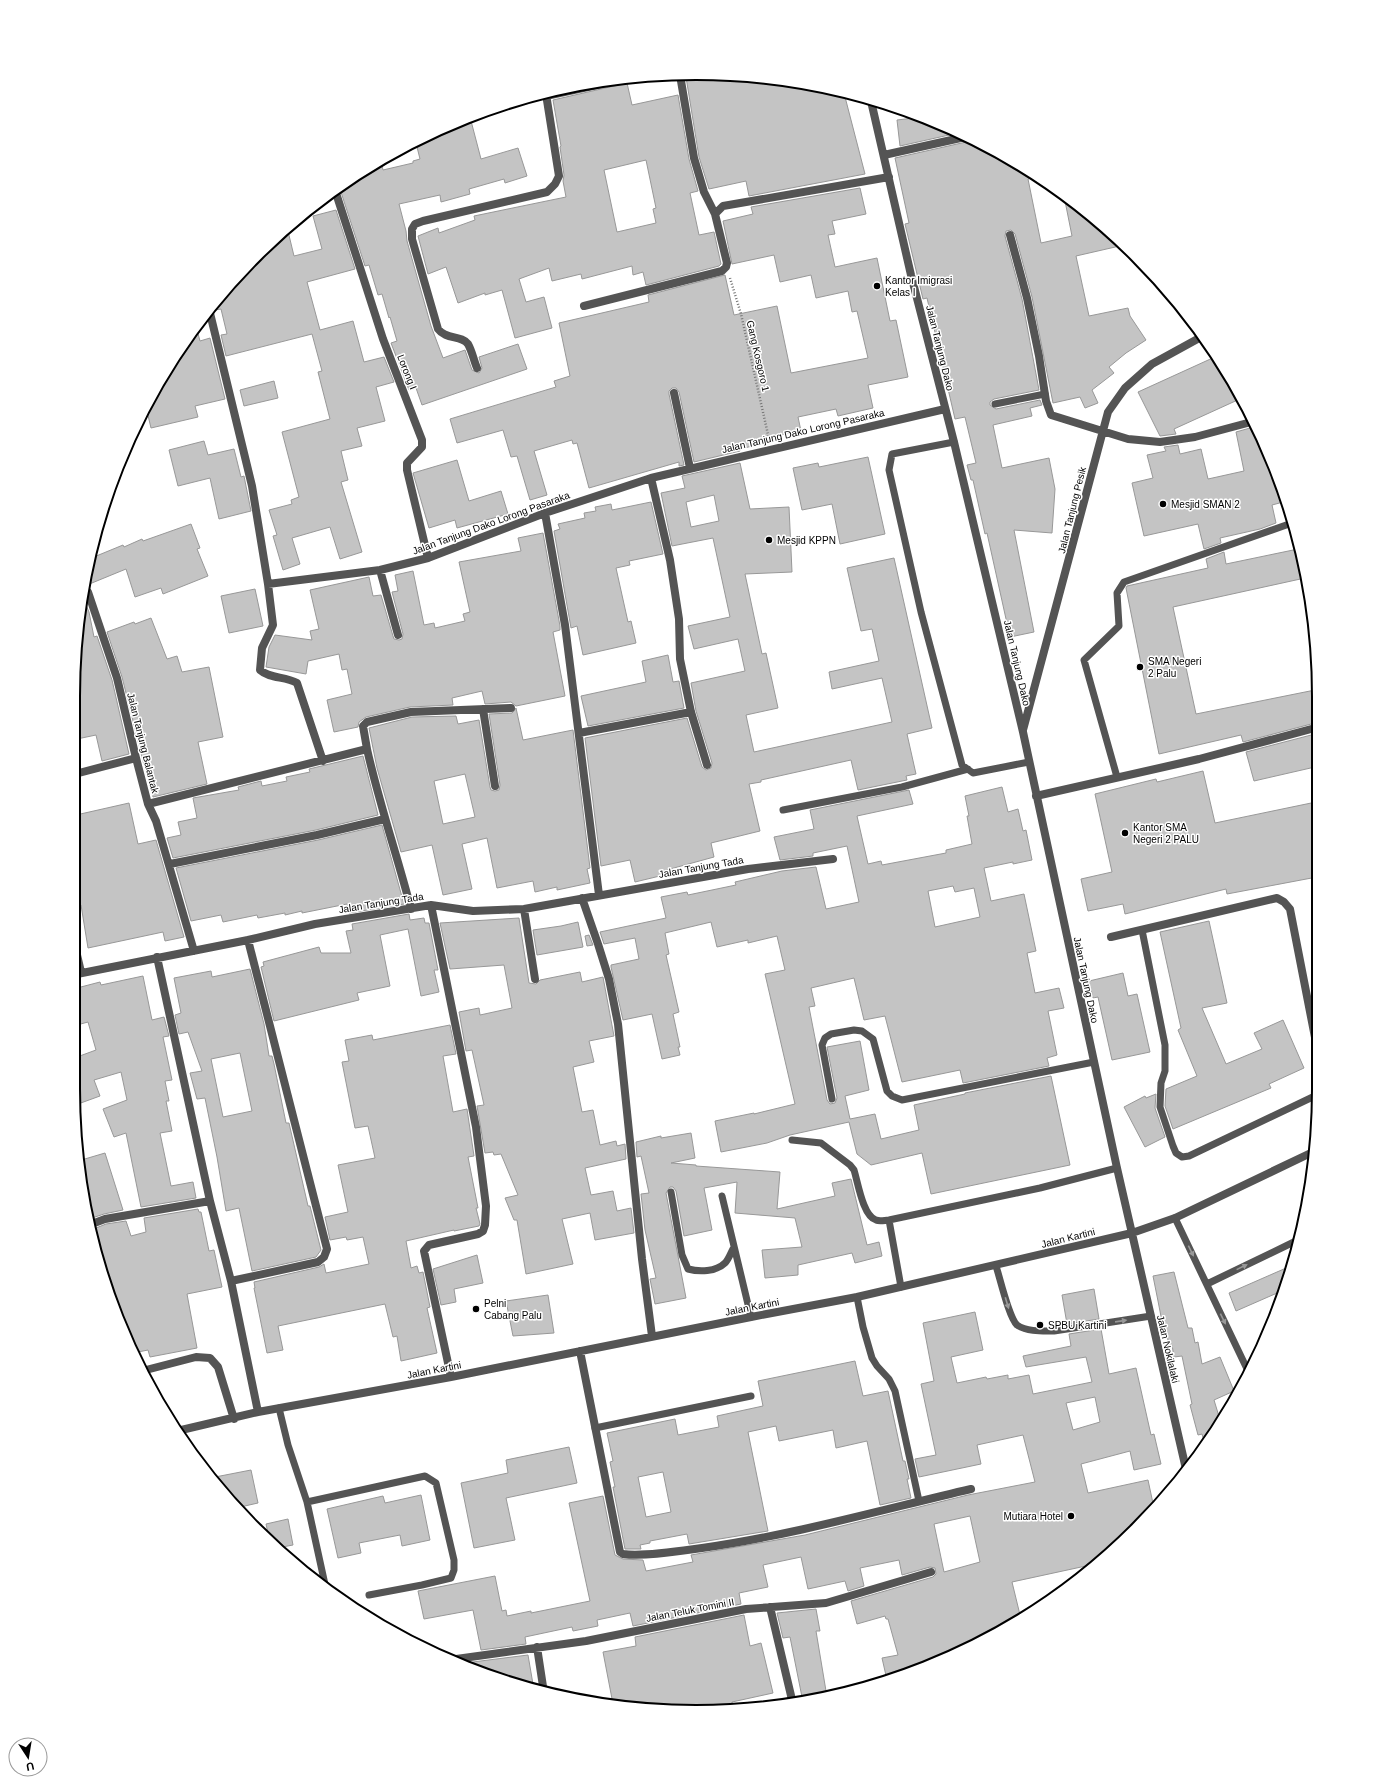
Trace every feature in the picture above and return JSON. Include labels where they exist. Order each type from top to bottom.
[{"type":"street","points":[[584,306],[722,271],[726,267],[727,263],[715,214],[704,192],[694,158],[681,80]]},
{"type":"street","points":[[477,368],[468,344],[463,340],[442,334],[438,329],[415,254],[412,229],[416,224],[423,221],[547,192],[553,188],[559,176],[547,99]]},
{"type":"street","name":"Jalan Tanjung Dako","points":[[872,106],[911,275],[954,442],[1023,732],[1132,1233]]},
{"type":"street","points":[[884,155],[957,139]]},
{"type":"street","points":[[715,214],[723,206],[889,177]]},
{"type":"street","name":"Lorong I","points":[[337,196],[383,339],[422,440],[422,447],[407,463],[407,470],[428,558]]},
{"type":"street","points":[[1010,235],[1027,298],[1048,411],[1051,415],[1128,439],[1160,442],[1195,437],[1247,423]]},
{"type":"street","points":[[211,316],[252,486],[268,584],[273,625],[262,648],[260,670],[266,675],[284,678],[296,683],[323,761]]},
{"type":"street","name":"Jalan Tanjung Pesik","points":[[1023,732],[1108,412],[1125,388],[1137,376],[1152,364],[1198,339]]},
{"type":"street","points":[[674,393],[690,468]]},
{"type":"street","name":"Jalan Tanjung Dako Lorong Pasaraka","points":[[268,584],[380,570],[428,558],[545,513],[651,478],[945,409]]},
{"type":"street","points":[[651,478],[670,560],[679,619],[680,659],[691,712],[706,765]]},
{"type":"street","points":[[545,513],[565,625],[599,895]]},
{"type":"street","points":[[380,570],[398,635]]},
{"type":"street","name":"Jalan Tanjung Balantak","points":[[89,594],[117,678],[148,804],[156,821],[170,864],[194,951]]},
{"type":"street","points":[[410,909],[400,865],[385,819],[367,749],[363,726],[367,722],[411,712],[511,708]]},
{"type":"street","points":[[483,709],[495,786]]},
{"type":"street","points":[[579,733],[691,712]]},
{"type":"street","points":[[1036,796],[1199,759],[1312,729]]},
{"type":"street","points":[[148,804],[367,749]]},
{"type":"street","points":[[80,773],[136,758]]},
{"type":"street","points":[[170,864],[317,835],[385,819]]},
{"type":"street","name":"Jalan Tanjung Tada","points":[[80,973],[248,940],[316,924],[410,909],[431,906],[473,911],[524,909],[748,869],[833,859]]},
{"type":"street","points":[[582,898],[609,979],[618,1024],[642,1259],[652,1336]]},
{"type":"street","points":[[1111,937],[1277,898],[1284,902],[1290,909],[1312,1022]]},
{"type":"street","points":[[431,906],[476,1127],[486,1206],[485,1226],[483,1231],[478,1234],[429,1246],[424,1251],[451,1377]]},
{"type":"street","points":[[524,909],[535,979]]},
{"type":"street","points":[[231,1281],[318,1262],[324,1257],[327,1249],[248,940]]},
{"type":"street","points":[[157,957],[210,1201],[231,1281],[258,1412]]},
{"type":"street","name":"Jalan Kartini","points":[[183,1430],[234,1419],[258,1412],[451,1377],[652,1336],[857,1297],[996,1266],[1132,1233],[1175,1218],[1308,1154]]},
{"type":"street","points":[[95,1223],[105,1219],[210,1201]]},
{"type":"street","name":"Jalan Nokilalaki","points":[[1132,1233],[1185,1464]]},
{"type":"street","points":[[580,1351],[620,1552],[623,1554],[678,1551],[725,1544],[826,1525],[971,1489]]},
{"type":"street","points":[[148,1369],[196,1357],[210,1358],[218,1367],[234,1419]]},
{"type":"street","name":"Jalan Teluk Tomini II","points":[[461,1658],[586,1641],[746,1609],[826,1602],[931,1572]]},
{"type":"street","points":[[770,1607],[791,1697]]},
{"type":"street","points":[[537,1647],[543,1685]]},
{"type":"lane","points":[[995,404],[1045,394]]},
{"type":"lane","points":[[954,442],[892,454],[890,470],[921,612],[962,765],[973,773],[1029,762]]},
{"type":"lane","points":[[1118,777],[1084,660],[1119,626],[1117,593],[1124,582],[1287,525]]},
{"type":"lane","points":[[783,810],[902,787],[968,769]]},
{"type":"lane","points":[[1142,930],[1165,1045],[1165,1071],[1161,1083],[1160,1107],[1164,1124],[1176,1153],[1182,1157],[1189,1156],[1312,1097]]},
{"type":"lane","points":[[832,1099],[822,1045],[825,1038],[831,1034],[854,1030],[862,1031],[873,1039],[887,1091],[892,1096],[902,1100],[1094,1062]]},
{"type":"lane","points":[[792,1140],[821,1143],[850,1165],[854,1170],[865,1209],[870,1217],[877,1221],[889,1220],[1040,1188],[1117,1168]]},
{"type":"lane","points":[[672,1192],[682,1255],[688,1269],[697,1271],[713,1269],[724,1264],[734,1247]]},
{"type":"lane","points":[[722,1196],[751,1317]]},
{"type":"lane","points":[[1175,1218],[1246,1366]]},
{"type":"lane","points":[[889,1220],[901,1287]]},
{"type":"lane","points":[[1207,1284],[1292,1243]]},
{"type":"lane","points":[[996,1266],[1012,1317],[1017,1325],[1028,1329],[1054,1331],[1151,1316]]},
{"type":"lane","points":[[857,1297],[863,1327],[872,1358],[889,1379],[895,1392],[919,1501]]},
{"type":"lane","points":[[595,1428],[752,1396]]},
{"type":"lane","points":[[279,1408],[288,1445],[307,1502],[324,1580]]},
{"type":"lane","points":[[307,1502],[425,1476],[436,1484],[454,1560],[454,1570],[451,1578],[369,1595]]},
{"type":"path","name":"Gang Kosgoro 1","points":[[726,267],[741,314],[771,449]]},
{"type":"building","points":[[687,80],[736,81],[776,85],[846,99],[865,174],[749,196],[746,181],[709,189],[699,157]]},
{"type":"building","points":[[627,84],[632,105],[678,95],[689,159],[698,191],[690,193],[699,235],[714,232],[721,264],[719,266],[646,285],[643,272],[633,275],[632,266],[582,279],[581,274],[552,281],[549,268],[519,279],[526,302],[544,297],[552,328],[515,338],[502,290],[485,295],[485,293],[458,303],[446,267],[428,274],[418,236],[438,228],[439,233],[475,220],[474,216],[566,197],[563,181],[564,175],[561,146],[553,100]],"holes":[[[646,160],[656,208],[653,209],[656,223],[617,232],[604,170]]]},
{"type":"building","points":[[909,119],[949,135],[900,146],[897,120]]},
{"type":"building","points":[[472,123],[481,159],[518,148],[527,176],[505,183],[504,179],[469,189],[470,194],[441,202],[440,195],[399,204],[407,241],[431,326],[443,358],[465,350],[472,370],[479,373],[482,368],[479,357],[518,344],[527,369],[422,405],[416,388],[409,390],[391,343],[397,341],[390,317],[389,318],[382,294],[378,295],[369,265],[365,266],[341,193],[382,167],[383,170],[413,163],[413,161],[420,159],[417,148]]},
{"type":"building","points":[[964,142],[1004,163],[1029,179],[1028,179],[1041,243],[1072,236],[1065,203],[1071,207],[1117,247],[1076,256],[1089,316],[1128,308],[1130,316],[1146,340],[1126,353],[1109,367],[1114,373],[1092,390],[1098,403],[1085,408],[1080,397],[1053,403],[1032,297],[1015,234],[1011,230],[1006,231],[1005,236],[1022,299],[1039,390],[994,399],[990,402],[990,405],[996,409],[1040,400],[1042,405],[1030,408],[1032,416],[993,425],[1002,468],[1049,458],[1055,489],[1052,533],[1014,530],[1034,632],[1010,637],[987,533],[985,534],[973,480],[971,480],[967,465],[976,463],[965,417],[955,419],[927,298],[923,299],[905,224],[909,223],[895,158]]},
{"type":"building","points":[[860,188],[866,214],[832,221],[835,234],[828,235],[835,267],[877,258],[890,321],[896,320],[908,377],[868,385],[873,408],[838,416],[836,409],[798,417],[801,431],[760,439],[761,444],[740,449],[740,451],[694,462],[679,392],[676,388],[672,388],[669,391],[669,394],[684,465],[679,466],[679,462],[589,488],[577,443],[573,444],[572,440],[534,451],[547,495],[530,500],[517,456],[511,457],[503,430],[457,443],[450,419],[556,387],[554,381],[570,376],[559,323],[649,302],[648,295],[725,275],[734,315],[777,306],[791,373],[868,358],[857,311],[852,312],[848,291],[816,298],[811,275],[780,282],[774,255],[732,264],[723,221],[753,214],[751,207]]},
{"type":"building","points":[[336,210],[355,269],[307,282],[320,330],[353,321],[364,362],[384,357],[394,382],[376,387],[385,421],[357,428],[362,446],[341,451],[348,480],[341,482],[362,552],[340,559],[330,527],[292,538],[300,564],[283,570],[273,536],[277,535],[269,510],[292,504],[291,500],[299,497],[282,432],[330,419],[318,372],[322,371],[312,334],[226,356],[221,335],[227,334],[221,309],[216,310],[260,260],[289,234],[294,256],[322,249],[313,216]]},
{"type":"building","points":[[198,334],[200,341],[210,338],[225,399],[195,406],[198,417],[151,428],[148,416],[184,354]]},
{"type":"building","points":[[1211,359],[1236,401],[1174,429],[1176,434],[1160,436],[1138,392]]},
{"type":"building","points":[[274,381],[278,398],[244,406],[240,390]]},
{"type":"building","points":[[1250,428],[1265,460],[1280,503],[1272,505],[1276,523],[1260,529],[1220,538],[1221,543],[1204,549],[1198,524],[1144,536],[1132,483],[1153,478],[1147,455],[1166,451],[1164,447],[1178,445],[1180,454],[1201,449],[1208,479],[1244,471],[1236,432]]},
{"type":"building","points":[[204,441],[208,455],[234,449],[241,477],[244,476],[251,511],[219,519],[210,478],[178,486],[169,450]]},
{"type":"building","points":[[868,457],[885,534],[840,544],[832,504],[802,510],[793,468],[818,463],[819,467]]},
{"type":"building","points":[[457,460],[469,501],[501,491],[508,514],[457,528],[455,520],[429,528],[413,473]]},
{"type":"building","points":[[740,463],[750,509],[789,507],[792,572],[745,574],[762,654],[766,653],[778,708],[746,715],[754,752],[892,722],[882,678],[832,689],[829,672],[879,661],[872,629],[861,631],[847,568],[894,558],[932,728],[907,734],[916,774],[906,776],[907,780],[858,790],[851,760],[749,784],[760,831],[711,843],[714,857],[663,871],[664,875],[635,882],[630,860],[601,866],[585,738],[687,718],[702,767],[706,770],[711,768],[712,763],[696,711],[691,683],[745,671],[738,639],[694,649],[688,626],[730,617],[713,538],[672,546],[661,493],[685,488],[682,476]],"holes":[[[714,495],[719,521],[691,527],[686,502]]]},
{"type":"building","points":[[651,502],[663,554],[629,561],[630,565],[616,568],[628,622],[631,621],[636,643],[583,655],[577,626],[571,628],[554,531],[560,529],[558,524],[585,518],[584,513],[596,511],[595,507],[611,504],[612,510]]},
{"type":"building","points":[[191,524],[200,548],[197,549],[208,576],[163,594],[161,588],[135,597],[126,569],[91,583],[97,556],[123,545],[124,547],[142,539],[143,541]]},
{"type":"building","points":[[543,533],[560,626],[560,630],[553,632],[565,696],[516,706],[511,702],[485,704],[482,691],[452,698],[453,705],[410,707],[366,717],[359,722],[358,727],[334,732],[327,700],[352,694],[347,669],[342,670],[339,654],[308,661],[306,674],[266,667],[269,647],[275,635],[312,640],[310,631],[319,629],[310,590],[369,577],[373,596],[381,595],[394,639],[399,640],[402,639],[403,634],[392,592],[398,591],[395,575],[413,571],[424,625],[434,623],[435,628],[465,621],[463,614],[470,612],[459,562],[521,551],[518,538]]},
{"type":"building","points":[[1294,550],[1301,579],[1173,607],[1196,714],[1312,691],[1312,724],[1243,742],[1241,735],[1159,754],[1126,588],[1127,586],[1208,568],[1206,559],[1224,552],[1226,564]]},
{"type":"building","points":[[255,589],[263,626],[229,633],[221,596]]},
{"type":"building","points":[[87,607],[94,637],[97,636],[112,680],[129,754],[102,761],[96,735],[80,738],[81,656]]},
{"type":"building","points":[[151,618],[167,659],[177,656],[182,672],[209,667],[223,737],[198,742],[207,784],[153,797],[146,765],[144,765],[122,677],[107,632],[134,622],[135,624]]},
{"type":"building","points":[[668,655],[673,682],[679,681],[684,708],[588,726],[581,696],[646,682],[642,661]]},
{"type":"building","points":[[516,708],[523,740],[573,730],[590,868],[587,869],[590,883],[557,890],[557,887],[535,892],[533,881],[497,888],[487,838],[462,844],[472,889],[443,895],[432,845],[401,852],[377,768],[369,728],[412,717],[456,716],[458,724],[479,720],[490,787],[491,790],[495,791],[499,790],[500,785],[489,714],[512,713]],"holes":[[[465,774],[475,817],[443,824],[434,781]]]},
{"type":"building","points":[[1312,735],[1312,768],[1254,781],[1246,752]]},
{"type":"building","points":[[363,756],[378,815],[316,830],[173,858],[167,838],[181,835],[178,822],[197,818],[193,798],[239,790],[238,787],[261,781],[262,786],[287,781],[286,777],[310,772],[309,769]]},
{"type":"building","points":[[1203,771],[1215,823],[1312,803],[1312,878],[1227,894],[1226,889],[1125,914],[1123,904],[1088,911],[1081,879],[1112,872],[1095,794],[1156,779],[1157,782]]},
{"type":"building","points":[[1002,787],[1008,812],[1018,809],[1023,831],[1026,830],[1032,860],[984,868],[991,901],[1024,894],[1036,951],[1027,953],[1035,993],[1059,988],[1064,1008],[1048,1011],[1057,1055],[1047,1058],[1049,1066],[963,1083],[960,1070],[902,1082],[885,1016],[864,1020],[854,978],[811,988],[815,1006],[809,1007],[827,1100],[830,1104],[835,1103],[837,1098],[827,1047],[860,1041],[869,1090],[845,1096],[850,1119],[875,1114],[881,1139],[919,1130],[914,1105],[1051,1076],[1070,1165],[931,1194],[922,1153],[871,1165],[857,1154],[849,1122],[790,1135],[767,1143],[721,1152],[715,1121],[754,1114],[795,1104],[765,974],[785,970],[777,936],[748,943],[748,940],[717,947],[711,922],[665,933],[669,954],[666,955],[679,1012],[673,1014],[680,1047],[678,1047],[680,1055],[662,1059],[652,1014],[623,1020],[611,967],[611,965],[639,959],[635,938],[604,944],[600,932],[666,918],[661,897],[687,892],[688,895],[736,885],[735,882],[782,871],[816,867],[826,909],[859,902],[847,846],[813,853],[813,856],[780,860],[774,837],[814,829],[810,810],[909,790],[913,804],[857,816],[868,864],[881,861],[882,865],[946,853],[946,850],[972,844],[965,796]],"holes":[[[953,886],[955,892],[974,888],[980,917],[935,927],[928,891]]]},
{"type":"building","points":[[129,803],[138,844],[156,840],[184,937],[165,941],[163,932],[88,948],[80,905],[80,814]]},
{"type":"building","points":[[382,825],[404,904],[349,913],[347,904],[302,913],[302,911],[285,915],[285,913],[258,918],[257,915],[223,922],[221,915],[191,921],[176,868],[318,840]]},
{"type":"building","points":[[409,914],[410,920],[424,918],[425,923],[429,923],[438,970],[434,970],[439,992],[421,996],[408,929],[380,935],[390,986],[357,993],[359,1000],[274,1021],[261,967],[264,966],[263,962],[319,947],[321,953],[351,953],[346,931],[353,930],[352,924]]},
{"type":"building","points":[[519,918],[529,983],[536,984],[540,980],[580,972],[582,982],[603,977],[614,1036],[589,1041],[594,1062],[573,1067],[582,1112],[593,1110],[600,1145],[616,1141],[617,1146],[625,1144],[626,1159],[585,1168],[591,1195],[613,1191],[617,1211],[631,1208],[634,1233],[595,1240],[590,1213],[562,1219],[573,1264],[526,1274],[517,1220],[514,1220],[505,1198],[518,1195],[501,1154],[494,1155],[493,1152],[485,1153],[477,1106],[484,1105],[472,1050],[466,1051],[459,1012],[479,1008],[480,1015],[512,1008],[504,965],[450,969],[440,923]]},
{"type":"building","points":[[1209,921],[1227,1003],[1202,1008],[1226,1064],[1262,1049],[1254,1033],[1283,1020],[1304,1068],[1269,1084],[1271,1088],[1173,1129],[1165,1106],[1166,1089],[1197,1076],[1178,1030],[1181,1028],[1160,932]]},
{"type":"building","points":[[578,922],[583,947],[537,955],[533,930]]},
{"type":"building","points":[[589,935],[593,945],[587,946],[585,936]]},
{"type":"building","points":[[250,969],[264,1024],[269,1056],[272,1056],[286,1123],[289,1123],[308,1206],[310,1206],[321,1250],[316,1257],[252,1271],[239,1208],[226,1211],[205,1098],[197,1099],[190,1073],[202,1071],[188,1032],[179,1034],[175,1015],[181,1013],[174,978],[211,971],[212,977]],"holes":[[[240,1053],[252,1111],[223,1117],[211,1059]]]},
{"type":"building","points":[[1123,973],[1128,996],[1137,994],[1150,1052],[1112,1060],[1098,997],[1093,998],[1089,981]]},
{"type":"building","points":[[143,976],[152,1020],[164,1017],[169,1036],[163,1037],[172,1080],[165,1081],[169,1101],[166,1101],[172,1131],[160,1133],[171,1186],[193,1182],[196,1198],[141,1207],[126,1133],[114,1137],[103,1109],[127,1100],[121,1072],[94,1080],[100,1096],[80,1103],[80,1056],[96,1050],[88,1022],[80,1024],[80,987],[100,982],[101,985]]},
{"type":"building","points":[[450,1025],[456,1054],[443,1056],[453,1112],[467,1109],[474,1156],[468,1157],[480,1224],[479,1226],[406,1241],[411,1268],[417,1266],[419,1273],[423,1272],[430,1307],[427,1308],[437,1353],[401,1361],[397,1336],[393,1337],[385,1304],[278,1326],[283,1350],[267,1353],[254,1282],[319,1267],[324,1264],[326,1273],[369,1264],[363,1237],[347,1240],[346,1237],[330,1240],[325,1217],[348,1212],[338,1165],[375,1158],[368,1126],[355,1128],[342,1062],[349,1061],[345,1040],[372,1035],[373,1040]]},
{"type":"building","points":[[1156,1094],[1155,1108],[1165,1137],[1145,1147],[1124,1107],[1145,1096],[1146,1098]]},
{"type":"building","points":[[691,1133],[695,1158],[671,1163],[780,1172],[777,1209],[835,1196],[832,1183],[851,1179],[867,1245],[879,1242],[882,1256],[855,1263],[852,1253],[798,1265],[798,1275],[765,1278],[762,1250],[802,1247],[795,1218],[735,1213],[737,1182],[704,1188],[712,1230],[684,1236],[676,1191],[673,1187],[670,1187],[666,1193],[686,1298],[655,1304],[650,1279],[656,1278],[645,1230],[641,1194],[649,1193],[641,1156],[637,1157],[636,1142],[661,1136],[661,1138]]},
{"type":"building","points":[[105,1153],[123,1210],[94,1217],[84,1159]]},
{"type":"building","points":[[198,1209],[199,1212],[201,1212],[209,1251],[214,1250],[222,1287],[187,1294],[197,1348],[150,1357],[148,1350],[140,1352],[127,1325],[113,1287],[96,1228],[106,1224],[126,1221],[131,1236],[146,1232],[144,1218]]},
{"type":"building","points":[[477,1255],[483,1283],[454,1289],[456,1302],[441,1305],[433,1269]]},
{"type":"building","points":[[1285,1269],[1277,1293],[1236,1311],[1229,1293]]},
{"type":"building","points":[[1174,1272],[1188,1328],[1192,1328],[1195,1343],[1198,1342],[1202,1364],[1220,1357],[1233,1389],[1232,1392],[1214,1400],[1218,1414],[1203,1438],[1202,1434],[1198,1435],[1190,1405],[1192,1404],[1182,1356],[1174,1357],[1172,1345],[1169,1345],[1166,1331],[1164,1332],[1153,1276]]},
{"type":"building","points":[[1094,1289],[1099,1319],[1067,1324],[1062,1295]]},
{"type":"building","points":[[548,1295],[554,1333],[513,1336],[506,1301]]},
{"type":"building","points":[[975,1312],[983,1350],[951,1357],[957,1383],[986,1377],[987,1379],[1008,1375],[1008,1379],[1029,1375],[1033,1394],[1092,1382],[1086,1357],[1026,1367],[1023,1356],[1071,1346],[1069,1334],[1101,1329],[1109,1374],[1136,1368],[1151,1435],[1154,1434],[1161,1464],[1134,1470],[1130,1451],[1081,1464],[1088,1493],[1148,1480],[1153,1502],[1132,1525],[1085,1566],[1012,1582],[1019,1612],[968,1641],[932,1658],[886,1675],[882,1658],[898,1655],[888,1619],[886,1619],[885,1616],[857,1624],[851,1601],[933,1577],[936,1574],[935,1568],[930,1567],[902,1575],[899,1560],[860,1568],[864,1586],[848,1591],[845,1581],[808,1589],[801,1557],[763,1565],[768,1587],[739,1593],[741,1604],[633,1626],[630,1613],[597,1620],[598,1626],[573,1631],[572,1627],[525,1637],[526,1644],[481,1650],[473,1610],[424,1619],[418,1591],[495,1576],[502,1611],[506,1610],[507,1616],[531,1611],[531,1613],[590,1601],[569,1503],[603,1496],[615,1555],[623,1559],[643,1560],[646,1571],[693,1562],[691,1555],[805,1535],[968,1495],[1035,1482],[1023,1435],[977,1445],[981,1464],[919,1477],[915,1459],[936,1455],[921,1384],[934,1381],[923,1323]],"holes":[[[1095,1397],[1100,1422],[1073,1430],[1066,1403]],[[970,1516],[980,1562],[944,1572],[934,1524]]]},
{"type":"building","points":[[855,1361],[863,1396],[888,1391],[903,1461],[905,1461],[909,1479],[907,1479],[911,1498],[880,1505],[867,1441],[836,1448],[833,1430],[779,1441],[776,1426],[748,1432],[768,1531],[689,1544],[687,1534],[650,1541],[650,1543],[640,1545],[641,1549],[625,1549],[613,1487],[615,1487],[610,1462],[613,1461],[607,1433],[675,1419],[678,1435],[719,1427],[717,1416],[763,1406],[758,1381]],"holes":[[[663,1472],[671,1512],[646,1517],[638,1477]]]},
{"type":"building","points":[[569,1447],[577,1483],[506,1498],[515,1540],[474,1548],[461,1483],[508,1473],[506,1460]]},
{"type":"building","points":[[251,1470],[258,1503],[243,1506],[218,1477]]},
{"type":"building","points":[[421,1495],[430,1540],[402,1546],[400,1535],[359,1543],[361,1553],[338,1558],[327,1509],[383,1496],[385,1503]]},
{"type":"building","points":[[288,1519],[293,1545],[284,1547],[268,1532],[266,1524]]},
{"type":"building","points":[[816,1609],[820,1631],[816,1631],[826,1691],[802,1696],[790,1637],[783,1638],[777,1613]]},
{"type":"building","points":[[744,1615],[750,1646],[761,1643],[773,1693],[732,1702],[732,1704],[656,1704],[612,1699],[603,1652],[636,1646],[635,1637]]},
{"type":"building","points":[[528,1655],[533,1683],[498,1672],[471,1662]]},
{"type":"place","name":"Kantor Imigrasi Kelas I","points":[[877,286]]},
{"type":"place","name":"Mesjid SMAN 2","points":[[1163,504]]},
{"type":"place","name":"Mesjid KPPN","points":[[769,540]]},
{"type":"place","name":"SMA Negeri 2 Palu","points":[[1140,667]]},
{"type":"place","name":"Kantor SMA Negeri 2 PALU","points":[[1125,833]]},
{"type":"place","name":"Pelni Cabang Palu","points":[[476,1309]]},
{"type":"place","name":"SPBU Kartini","points":[[1040,1325]]},
{"type":"place","name":"Mutiara Hotel","points":[[1071,1516]]}]
